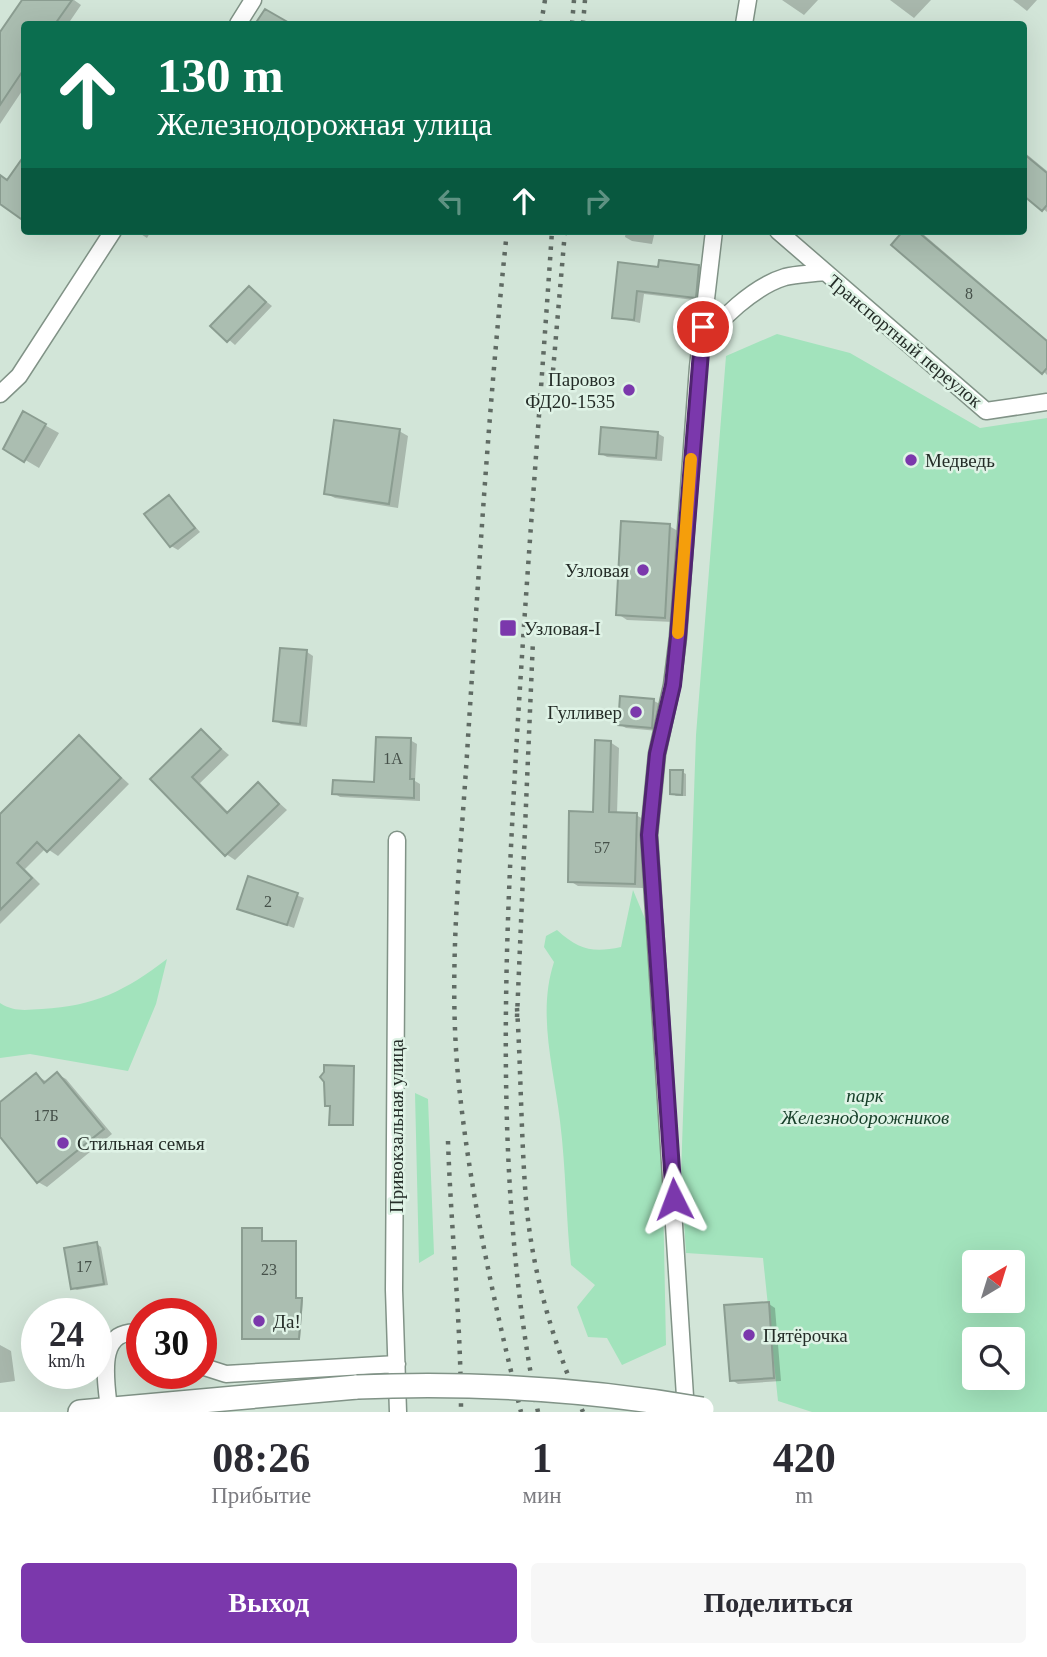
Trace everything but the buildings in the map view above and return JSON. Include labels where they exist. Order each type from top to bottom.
[{"type":"main road","points":[[80,1412],[357,1387],[496,1384],[601,1394],[703,1411]]},
{"type":"street","points":[[240,21],[253,0]]},
{"type":"street","points":[[744,21],[748,0]]},
{"type":"street","points":[[0,394],[19,376],[110,235]]},
{"type":"street","points":[[703,1411],[656,936],[649,835],[657,754],[673,685],[677,649],[700,351],[714,235]]},
{"type":"street","name":"Транспортный переулок","points":[[782,235],[986,411],[1047,402]]},
{"type":"street","points":[[700,351],[712,330],[730,309],[783,278],[822,272]]},
{"type":"street","name":"Привокзальная улица","points":[[397,840],[394,1290],[398,1412]]},
{"type":"street","points":[[109,1409],[104,1362],[107,1350],[126,1334]]},
{"type":"street","points":[[217,1371],[226,1374],[397,1364]]},
{"type":"green space","name":"парк Железнодорожников","points":[[777,334],[850,353],[980,428],[1047,418],[1047,1412],[812,1412],[778,1401],[763,1258],[686,1253],[681,1175],[696,735],[726,356]]},
{"type":"green space","points":[[633,890],[658,950],[666,1345],[622,1365],[607,1338],[588,1337],[577,1307],[595,1285],[571,1265],[562,1139],[548,1042],[547,1001],[554,962],[544,947],[546,936],[557,930],[572,942],[594,950],[621,947]]},
{"type":"green space","points":[[167,959],[156,1004],[128,1071],[30,1054],[0,1058],[0,1003],[10,1008],[25,1010],[61,1007],[94,1000],[123,988]]},
{"type":"green space","points":[[415,1093],[428,1099],[434,1254],[419,1263]]},
{"type":"railway","points":[[542,21],[545,0]]},
{"type":"railway","points":[[572,21],[574,0]]},
{"type":"railway","points":[[583,21],[585,0]]},
{"type":"railway","points":[[507,235],[480,547],[456,916],[454,1005],[460,1095],[471,1175],[493,1294],[521,1412]]},
{"type":"railway","points":[[538,1412],[524,1334],[515,1254],[509,1174],[506,1012],[519,704],[552,235]]},
{"type":"railway","points":[[553,371],[565,235]]},
{"type":"railway","points":[[517,1017],[533,640]]},
{"type":"railway","points":[[517,1008],[524,1176],[533,1254],[554,1335],[583,1412]]},
{"type":"railway","points":[[448,1141],[461,1412]]},
{"type":"slow traffic","points":[[678,633],[691,459]]},
{"type":"place","name":"Паровоз ФД20-1535","points":[[629,390]]},
{"type":"place","name":"Медведь","points":[[911,460]]},
{"type":"place","name":"Узловая","points":[[643,570]]},
{"type":"place","name":"Узловая-I","points":[[508,628]]},
{"type":"place","name":"Гулливер","points":[[636,712]]},
{"type":"place","name":"Стильная семья","points":[[63,1143]]},
{"type":"place","name":"Да!","points":[[259,1321]]},
{"type":"place","name":"Пятёрочка","points":[[749,1335]]},
{"type":"route","points":[[674,1199],[649,835],[657,754],[673,685],[703,327]]}]
